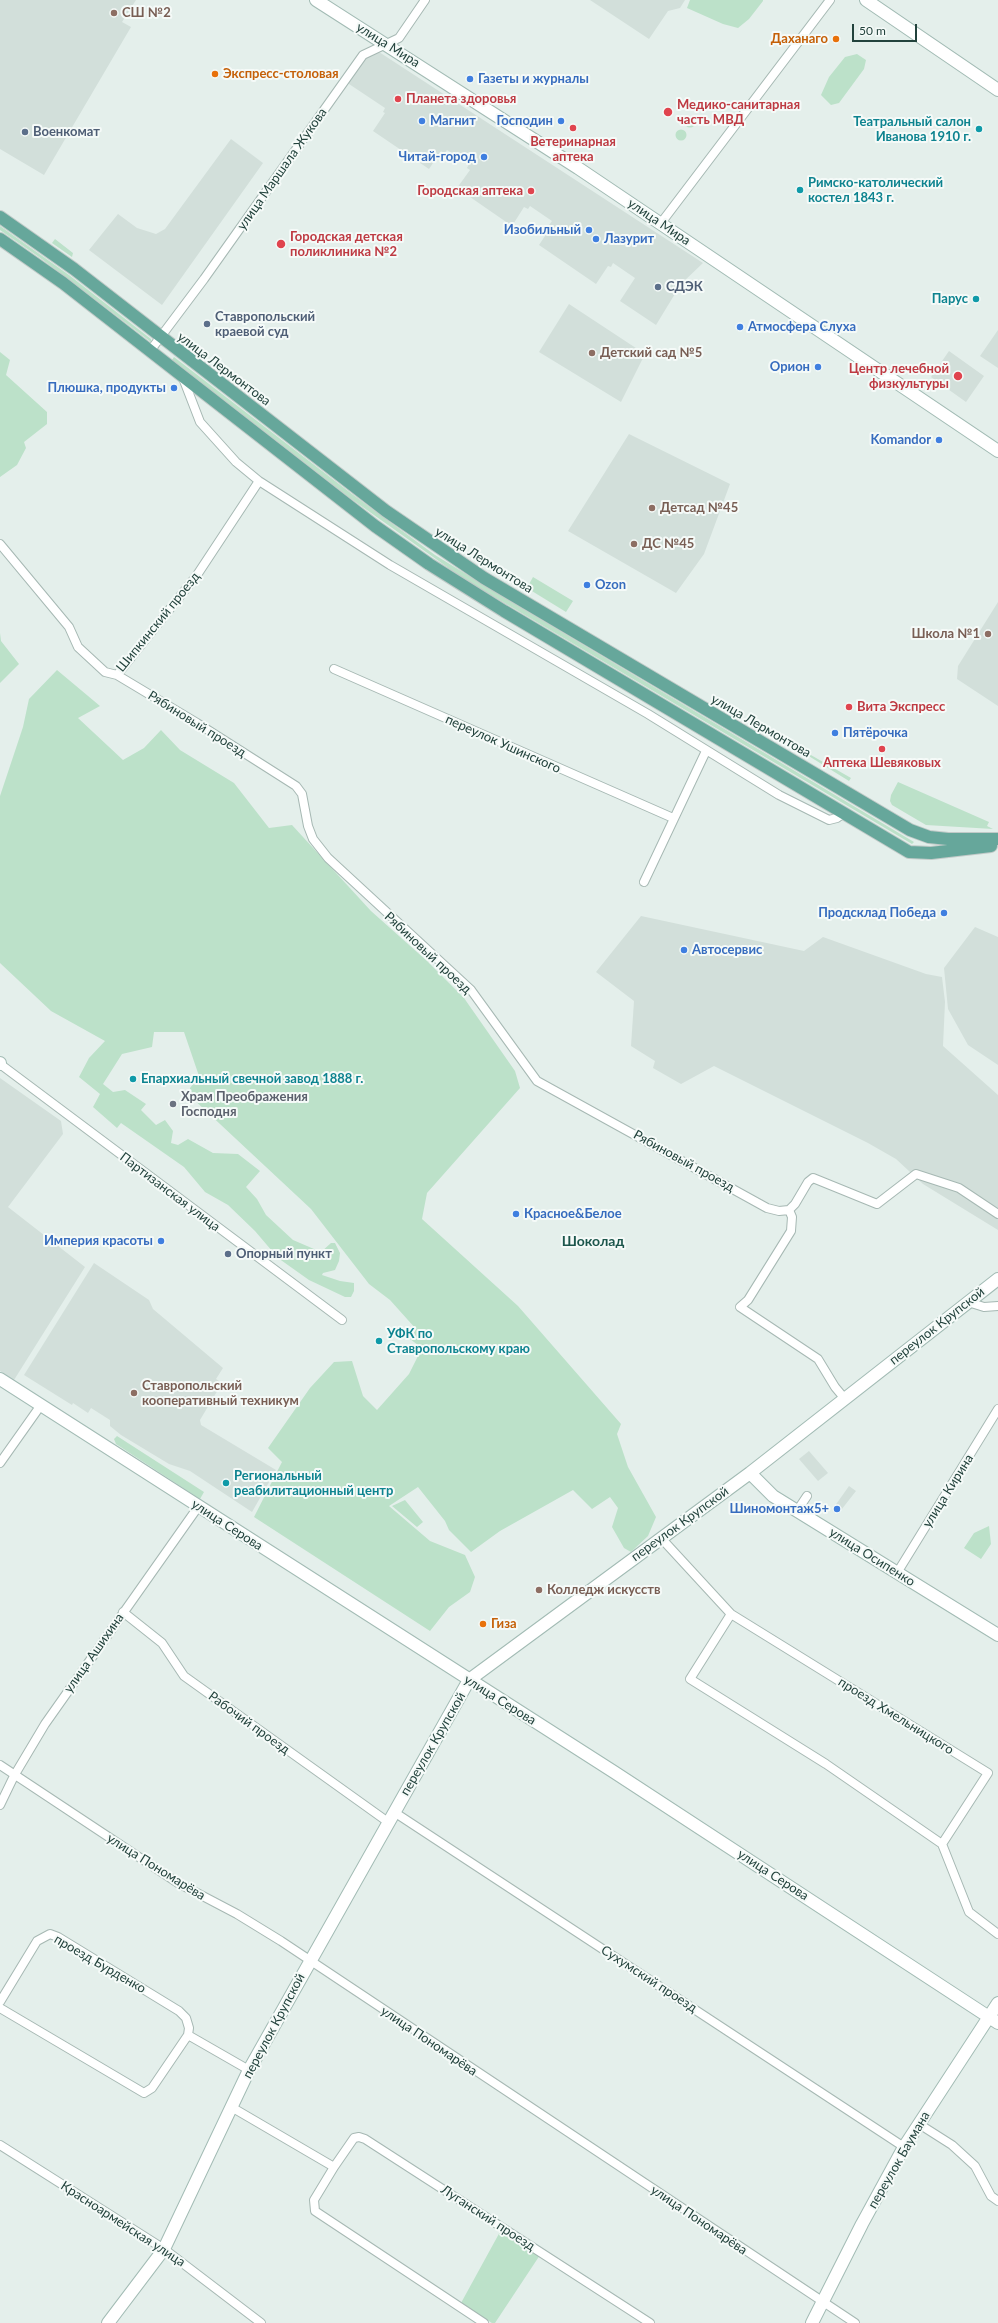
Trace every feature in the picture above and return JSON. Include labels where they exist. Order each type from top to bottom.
[{"type":"main road","name":"улица Мира","points":[[316,0],[661,223],[998,451]]},
{"type":"main road","points":[[866,0],[998,90]]},
{"type":"main road","name":"улица Лермонтова","points":[[0,217],[68,264],[160,337],[386,511],[439,549],[515,597],[910,830],[929,837],[948,839],[998,839]]},
{"type":"main road","points":[[0,239],[63,283],[346,504],[429,564],[504,611],[909,852],[920,853],[998,845]]},
{"type":"main road","points":[[898,846],[913,849],[917,846],[917,840],[910,830]]},
{"type":"main road","name":"переулок Крупской","points":[[108,2323],[164,2249],[233,2108],[249,2070],[309,1960],[469,1680],[750,1473],[998,1279]]},
{"type":"main road","name":"улица Серова","points":[[0,1379],[851,1925],[994,2020]]},
{"type":"main road","name":"улица Осипенко","points":[[750,1473],[773,1496],[998,1635]]},
{"type":"main road","name":"переулок Баумана","points":[[812,2323],[862,2224],[904,2147],[994,2020],[998,2003]]},
{"type":"street","name":"улица Маршала Жукова","points":[[150,351],[204,279],[363,55],[399,38],[425,0]]},
{"type":"street","points":[[661,223],[830,0]]},
{"type":"street","points":[[183,378],[200,422],[220,446],[259,481],[390,565],[648,714],[706,751],[818,816],[829,820],[837,818],[844,813]]},
{"type":"street","name":"Шипкинский проезд","points":[[0,544],[69,627],[78,647],[105,672],[116,675],[197,574],[259,481]]},
{"type":"street","name":"переулок Ушинского","points":[[334,669],[673,818]]},
{"type":"street","name":"Рябиновый проезд","points":[[116,675],[198,723],[296,786],[302,794],[308,826],[314,840],[328,858],[470,990],[537,1081],[768,1208],[778,1211],[789,1210]]},
{"type":"street","points":[[644,882],[706,751]]},
{"type":"street","name":"Партизанская улица","points":[[0,1064],[342,1320]]},
{"type":"street","points":[[845,1399],[835,1387],[818,1359],[740,1308],[748,1300],[791,1231],[792,1218],[789,1210],[795,1204],[808,1182],[813,1178],[877,1204],[916,1174],[959,1188],[998,1214]]},
{"type":"street","points":[[968,1302],[984,1307],[998,1306]]},
{"type":"street","points":[[0,1463],[41,1405]]},
{"type":"street","name":"улица Кирина","points":[[897,1572],[998,1409]]},
{"type":"street","points":[[797,1510],[807,1496]]},
{"type":"street","name":"улица Ашихина","points":[[0,1805],[14,1776],[45,1724],[198,1507]]},
{"type":"street","name":"проезд Хмельницкого","points":[[661,1538],[731,1614],[988,1773],[942,1844]]},
{"type":"street","name":"Рабочий проезд","points":[[123,1612],[162,1643],[184,1676],[391,1817]]},
{"type":"street","points":[[731,1614],[690,1679],[826,1764],[942,1844],[969,1912],[998,1934]]},
{"type":"street","name":"улица Пономарёва","points":[[0,1765],[14,1776],[54,1800],[92,1828],[178,1883],[237,1914],[309,1960],[855,2323]]},
{"type":"street","name":"Сухумский проезд","points":[[391,1817],[904,2147]]},
{"type":"street","name":"проезд Бурденко","points":[[0,2002],[37,1941],[50,1934],[58,1936],[179,2011],[186,2018],[189,2028],[188,2035]]},
{"type":"street","points":[[0,2008],[144,2093],[152,2088],[188,2035],[249,2070]]},
{"type":"street","points":[[233,2108],[334,2167]]},
{"type":"street","points":[[919,2124],[952,2145],[975,2166],[991,2196],[998,2201]]},
{"type":"street","name":"Луганский проезд","points":[[484,2323],[315,2211],[314,2200],[354,2138],[359,2137],[365,2139],[650,2323]]},
{"type":"street","name":"Красноармейская улица","points":[[0,2146],[164,2249],[261,2323]]},
{"type":"shaded area","points":[[0,0],[136,0],[122,22],[131,27],[44,175],[0,149]]},
{"type":"shaded area","points":[[590,0],[685,0],[680,8],[668,11],[649,39]]},
{"type":"shaded area","points":[[379,52],[703,263],[681,284],[656,325],[620,301],[635,278],[613,263],[611,267],[608,266],[596,284],[539,245],[551,227],[549,225],[552,221],[530,206],[528,209],[524,207],[512,226],[457,188],[470,170],[467,168],[469,164],[447,150],[444,154],[441,151],[429,169],[373,131],[385,113],[383,112],[385,108],[346,82],[364,59]]},
{"type":"shaded area","points":[[231,139],[263,163],[162,305],[89,250],[118,214],[137,228],[156,234],[165,229]]},
{"type":"shaded area","name":"Детский сад №5","points":[[569,304],[645,354],[621,402],[539,352]]},
{"type":"shaded area","points":[[998,330],[998,368],[980,356]]},
{"type":"shaded area","name":"Центр лечебной физкультуры","points":[[949,351],[984,376],[966,402],[931,377]]},
{"type":"shaded area","name":"Детсад №45","points":[[629,434],[730,484],[704,554],[676,593],[568,531]]},
{"type":"shaded area","name":"Школа №1","points":[[998,602],[998,706],[957,679],[958,666]]},
{"type":"shaded area","points":[[641,916],[804,951],[823,937],[926,974],[942,977],[945,1002],[943,1046],[998,1095],[998,1230],[923,1184],[896,1159],[868,1143],[714,1066],[681,1084],[653,1068],[655,1061],[631,1046],[634,1001],[596,972]]},
{"type":"shaded area","points":[[975,927],[998,937],[998,1065],[968,1045],[948,1009],[944,968]]},
{"type":"shaded area","points":[[0,1078],[61,1121],[63,1134],[8,1207],[85,1267],[14,1380],[0,1371]]},
{"type":"shaded area","name":"Ставропольский кооперативный техникум","points":[[94,1263],[149,1300],[153,1309],[223,1368],[216,1379],[222,1383],[200,1420],[201,1425],[276,1470],[252,1512],[190,1471],[169,1464],[121,1435],[110,1426],[110,1420],[91,1408],[88,1413],[73,1403],[72,1405],[24,1375]]},
{"type":"shaded area","points":[[809,1451],[828,1473],[818,1481],[799,1459]]},
{"type":"shaded area","points":[[849,1486],[856,1491],[838,1514],[832,1510]]},
{"type":"green space","points":[[690,0],[763,1],[749,19],[738,28],[723,24],[687,8]]},
{"type":"green space","points":[[857,54],[866,60],[864,69],[839,103],[831,105],[821,95],[829,77],[845,57]]},
{"type":"green space","points":[[690,116],[694,118],[696,122],[694,126],[690,128],[686,126],[684,122],[686,118]]},
{"type":"green space","points":[[679,130],[683,130],[685,131],[685,139],[679,140],[676,137],[676,133]]},
{"type":"green space","points":[[0,226],[69,275],[151,339],[151,342],[39,257],[0,230]]},
{"type":"green space","points":[[55,239],[73,253],[72,257],[52,243]]},
{"type":"green space","points":[[0,352],[10,360],[6,375],[47,412],[47,424],[24,442],[26,448],[17,465],[0,477]]},
{"type":"green space","points":[[174,357],[352,494],[435,555],[914,842],[912,844],[464,579],[350,498],[172,360]]},
{"type":"green space","points":[[533,577],[573,601],[566,612],[527,588]]},
{"type":"green space","points":[[0,633],[1,641],[19,664],[0,683]]},
{"type":"green space","points":[[57,670],[100,706],[78,718],[123,760],[144,748],[161,730],[180,750],[234,783],[269,828],[292,825],[371,911],[427,961],[464,998],[515,1071],[520,1088],[427,1193],[422,1219],[518,1306],[621,1424],[617,1434],[628,1467],[656,1517],[648,1536],[631,1552],[624,1548],[612,1527],[618,1508],[610,1497],[592,1509],[573,1490],[500,1531],[471,1552],[449,1530],[445,1521],[418,1487],[389,1506],[430,1541],[465,1555],[475,1577],[470,1592],[449,1607],[430,1631],[254,1517],[282,1462],[268,1448],[310,1388],[334,1362],[352,1361],[363,1396],[377,1410],[409,1374],[422,1348],[410,1339],[416,1329],[390,1300],[369,1284],[311,1209],[190,1096],[190,1088],[199,1076],[184,1032],[154,1032],[152,1047],[122,1054],[103,1084],[113,1092],[125,1090],[146,1104],[141,1110],[156,1125],[165,1120],[173,1131],[171,1143],[178,1145],[188,1139],[213,1153],[238,1154],[260,1171],[246,1187],[257,1199],[266,1215],[293,1240],[321,1252],[331,1243],[335,1243],[340,1253],[339,1261],[335,1270],[323,1273],[322,1275],[340,1281],[354,1283],[354,1291],[351,1297],[345,1297],[309,1280],[278,1258],[255,1231],[228,1205],[205,1192],[184,1167],[121,1123],[117,1128],[93,1107],[100,1094],[79,1077],[89,1058],[105,1041],[51,1011],[0,963],[0,796],[23,727],[29,699]]},
{"type":"green space","points":[[762,727],[851,778],[849,781]]},
{"type":"green space","points":[[898,782],[989,822],[987,826],[993,829],[926,825],[892,805],[890,801],[891,795]]},
{"type":"green space","points":[[117,1436],[204,1492],[200,1499],[116,1444],[114,1439]]},
{"type":"green space","points":[[405,1500],[423,1522],[417,1527],[392,1506]]},
{"type":"green space","points":[[989,1526],[991,1544],[981,1559],[964,1548],[974,1533]]},
{"type":"green space","points":[[501,2230],[540,2255],[495,2323],[492,2323],[461,2303]]},
{"type":"place","name":"СШ №2","points":[[114,13]]},
{"type":"place","name":"Даханаго","points":[[836,39]]},
{"type":"place","name":"Экспресс-столовая","points":[[215,74]]},
{"type":"place","name":"Газеты и журналы","points":[[470,79]]},
{"type":"place","name":"Планета здоровья","points":[[398,99]]},
{"type":"place","name":"Медико-санитарная часть МВД","points":[[668,112]]},
{"type":"place","name":"Магнит","points":[[422,121]]},
{"type":"place","name":"Господин","points":[[561,121]]},
{"type":"place","name":"Ветеринарная аптека","points":[[573,128]]},
{"type":"place","name":"Театральный салон Иванова 1910 г.","points":[[979,129]]},
{"type":"place","name":"Военкомат","points":[[25,132]]},
{"type":"place","name":"Читай-город","points":[[484,157]]},
{"type":"place","name":"Римско-католический костел 1843 г.","points":[[800,190]]},
{"type":"place","name":"Городская аптека","points":[[531,191]]},
{"type":"place","name":"Изобильный","points":[[589,230]]},
{"type":"place","name":"Лазурит","points":[[596,239]]},
{"type":"place","name":"Городская детская поликлиника №2","points":[[281,244]]},
{"type":"place","name":"СДЭК","points":[[658,287]]},
{"type":"place","name":"Парус","points":[[976,299]]},
{"type":"place","name":"Ставропольский краевой суд","points":[[207,324]]},
{"type":"place","name":"Атмосфера Слуха","points":[[740,327]]},
{"type":"place","name":"Детский сад №5","points":[[592,353]]},
{"type":"place","name":"Орион","points":[[818,367]]},
{"type":"place","name":"Центр лечебной физкультуры","points":[[958,376]]},
{"type":"place","name":"Плюшка, продукты","points":[[174,388]]},
{"type":"place","name":"Komandor","points":[[939,440]]},
{"type":"place","name":"Детсад №45","points":[[652,508]]},
{"type":"place","name":"ДС №45","points":[[634,544]]},
{"type":"place","name":"Ozon","points":[[587,585]]},
{"type":"place","name":"Школа №1","points":[[988,634]]},
{"type":"place","name":"Вита Экспресс","points":[[849,707]]},
{"type":"place","name":"Пятёрочка","points":[[835,733]]},
{"type":"place","name":"Аптека Шевяковых","points":[[882,749]]},
{"type":"place","name":"Продсклад Победа","points":[[944,913]]},
{"type":"place","name":"Автосервис","points":[[684,950]]},
{"type":"place","name":"Епархиальный свечной завод 1888 г.","points":[[133,1079]]},
{"type":"place","name":"Храм Преображения Господня","points":[[173,1104]]},
{"type":"place","name":"Красное&Белое","points":[[516,1214]]},
{"type":"place","name":"Империя красоты","points":[[161,1241]]},
{"type":"place","name":"Опорный пункт","points":[[228,1254]]},
{"type":"place","name":"УФК по Ставропольскому краю","points":[[379,1341]]},
{"type":"place","name":"Ставропольский кооперативный техникум","points":[[134,1393]]},
{"type":"place","name":"Региональный реабилитационный центр","points":[[226,1483]]},
{"type":"place","name":"Шиномонтаж5+","points":[[837,1509]]},
{"type":"place","name":"Колледж искусств","points":[[539,1590]]},
{"type":"place","name":"Гиза","points":[[483,1624]]},
{"type":"district","name":"Шоколад","points":[[593,1241]]}]
